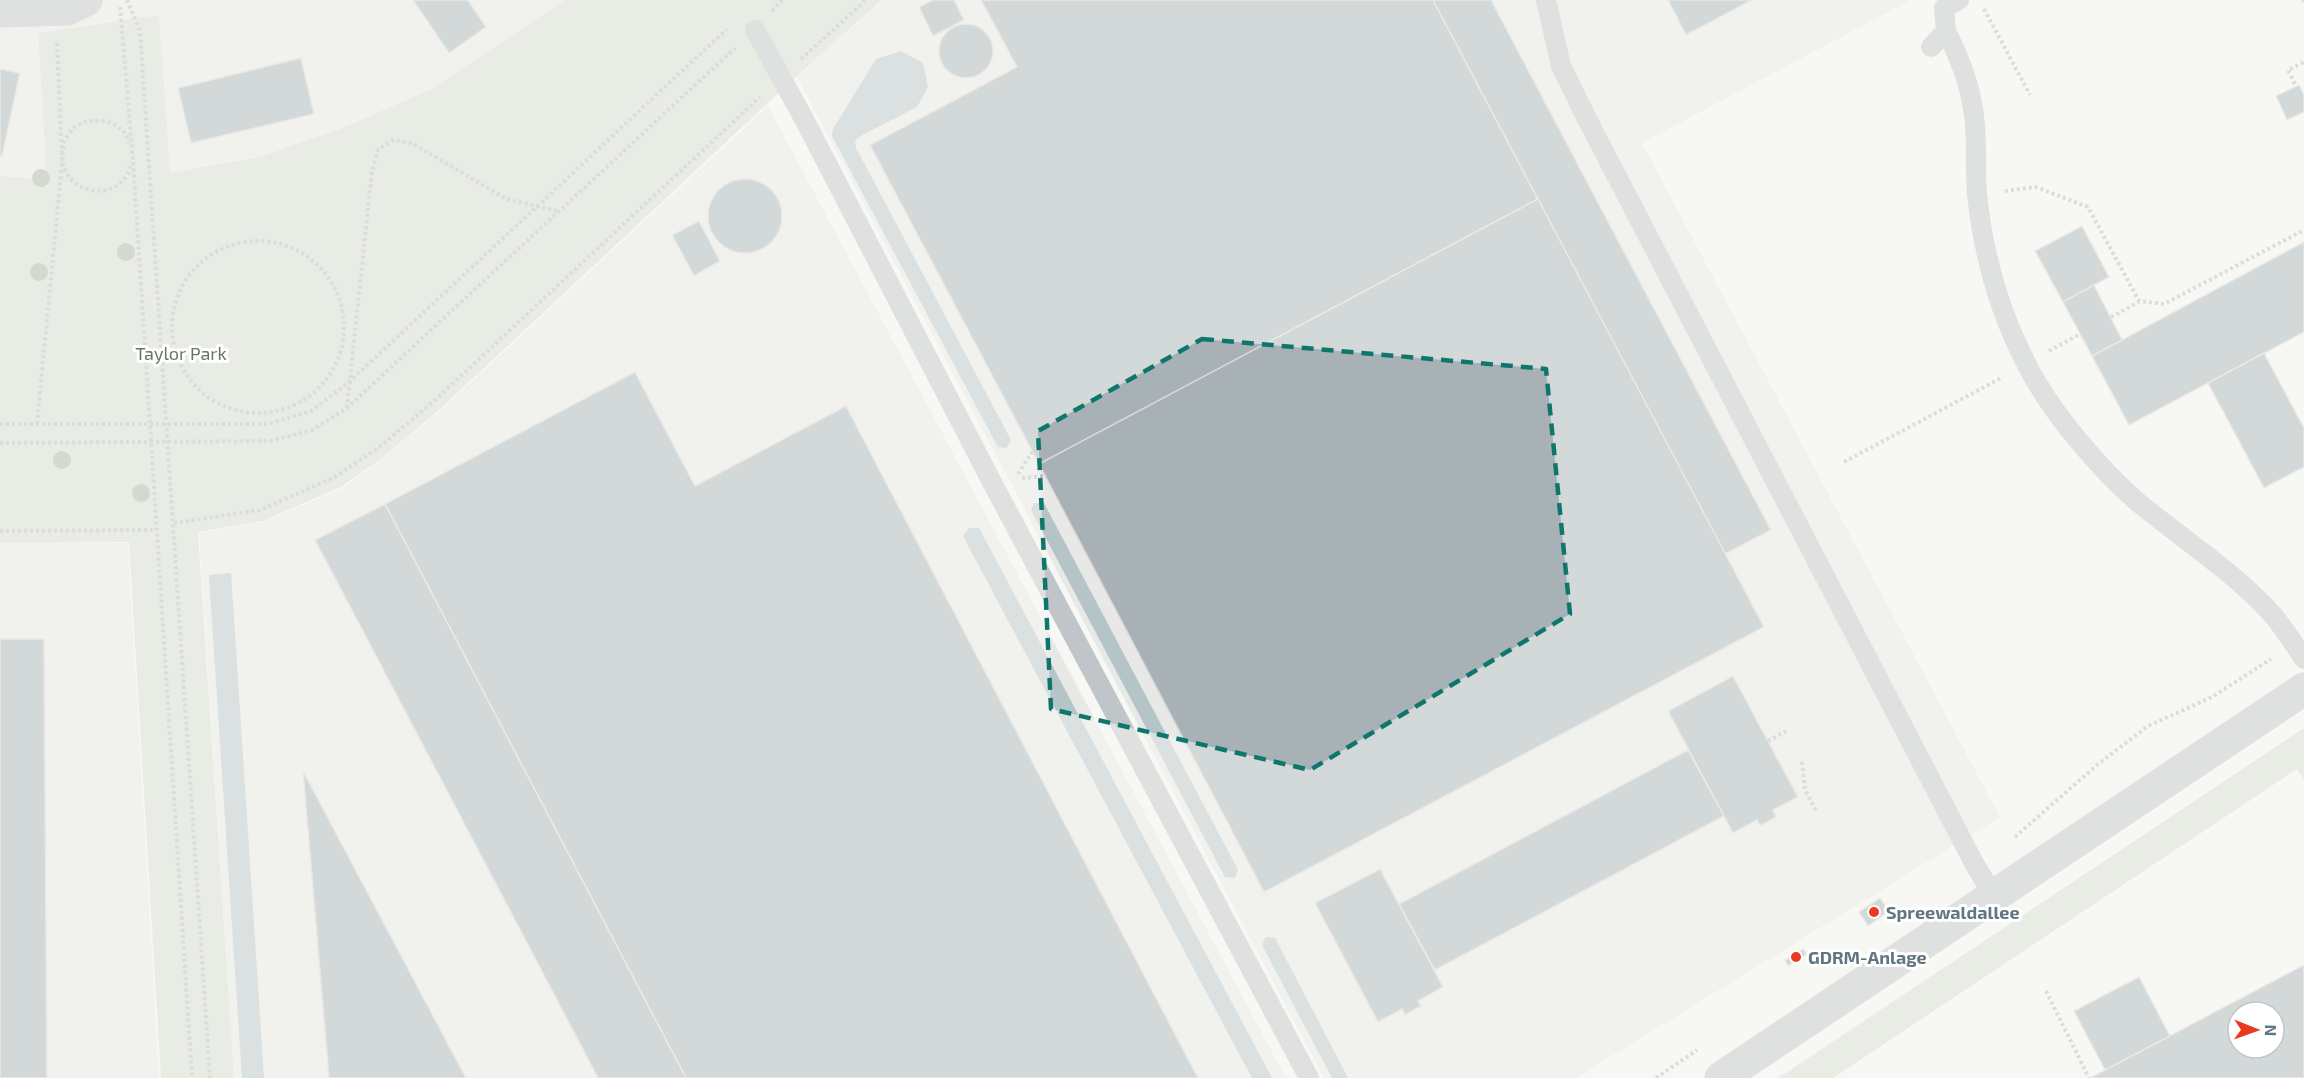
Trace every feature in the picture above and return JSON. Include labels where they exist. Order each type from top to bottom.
[{"type":"street","points":[[0,10],[56,11],[67,9],[86,0]]},
{"type":"street","points":[[1721,1078],[2304,689]]},
{"type":"lane","points":[[1546,0],[1561,66],[1587,119],[1975,865],[1994,896]]},
{"type":"lane","points":[[1959,0],[1944,8],[1946,31],[1961,62],[1975,124],[1977,193],[1990,272],[2006,319],[2026,364],[2059,417],[2096,459],[2138,502],[2208,558],[2272,614],[2304,659]]},
{"type":"lane","points":[[755,30],[995,488],[1309,1078]]},
{"type":"lane","points":[[1931,47],[1946,31]]},
{"type":"path","points":[[119,0],[133,160],[192,1078]]},
{"type":"path","points":[[127,0],[140,31],[210,1078]]},
{"type":"path","points":[[0,443],[270,441],[312,430],[347,408],[755,30],[782,0]]},
{"type":"path","points":[[174,523],[260,510],[333,478],[377,449],[433,402],[866,0]]},
{"type":"path","points":[[1979,0],[2030,95]]},
{"type":"path","points":[[37,424],[62,161],[64,142],[75,127],[95,120],[115,124],[128,137],[133,160],[126,177],[114,187],[99,191],[82,188],[69,177],[62,161],[56,11]]},
{"type":"path","points":[[0,424],[268,424],[311,411],[348,383],[728,29]]},
{"type":"path","points":[[2295,84],[2288,70],[2304,62]]},
{"type":"path","points":[[347,408],[372,171],[378,150],[393,140],[412,143],[506,199],[559,211]]},
{"type":"path","points":[[1977,193],[2036,187],[2088,207],[2139,302]]},
{"type":"path","points":[[2110,317],[2139,302],[2164,304],[2304,230]]},
{"type":"path","points":[[255,240],[284,244],[310,258],[330,279],[342,306],[344,335],[337,362],[322,386],[300,403],[274,412],[246,413],[220,405],[204,394],[197,389],[180,367],[172,340],[173,311],[183,283],[202,261],[227,246],[255,240]]},
{"type":"path","points":[[2068,340],[2080,334]]},
{"type":"path","points":[[161,341],[172,340]]},
{"type":"path","points":[[1844,462],[2026,364]]},
{"type":"path","points":[[1032,452],[1016,478],[1045,476]]},
{"type":"path","points":[[0,531],[156,530]]},
{"type":"path","points":[[1768,741],[1786,731]]},
{"type":"path","points":[[1802,762],[1805,790],[1815,811]]},
{"type":"path","points":[[2046,991],[2089,1078]]},
{"type":"highlighted area","points":[[1202,339],[1546,369],[1570,614],[1310,770],[1051,709],[1038,431]]},
{"type":"shaded area","points":[[0,0],[565,0],[432,89],[340,129],[259,157],[169,173],[159,15],[38,33],[47,180],[0,176]]},
{"type":"shaded area","points":[[883,0],[1911,0],[1642,143],[2000,817],[1576,1078],[1324,1078],[797,77]]},
{"type":"shaded area","points":[[901,51],[923,63],[928,87],[917,107],[862,135],[855,141],[856,148],[1011,440],[1006,448],[998,447],[832,136],[833,129],[876,59]]},
{"type":"shaded area","points":[[768,106],[1286,1078],[234,1078],[199,533],[263,522],[341,489],[381,460],[439,412]]},
{"type":"shaded area","points":[[1034,503],[1044,503],[1238,870],[1235,878],[1225,877],[1031,510]]},
{"type":"shaded area","points":[[969,528],[979,528],[1272,1078],[1252,1078],[963,536]]},
{"type":"shaded area","points":[[0,543],[128,543],[159,1078],[0,1078]]},
{"type":"shaded area","points":[[231,573],[264,1078],[242,1078],[209,575]]},
{"type":"shaded area","points":[[1266,937],[1275,938],[1348,1078],[1332,1078],[1262,945]]},
{"type":"green space","name":"Taylor Park","points":[[565,0],[882,0],[796,77],[438,411],[381,459],[339,488],[263,521],[198,532],[234,1078],[161,1078],[129,542],[0,543],[0,176],[47,180],[38,33],[159,15],[170,173],[259,157],[340,129],[432,89]]},
{"type":"green space","points":[[2304,728],[2304,780],[2297,769],[1833,1078],[1778,1078]]},
{"type":"building","points":[[413,0],[468,0],[486,27],[449,53]]},
{"type":"building","points":[[933,0],[954,0],[964,20],[933,36],[919,7]]},
{"type":"building","points":[[981,0],[1433,0],[1538,199],[1039,464],[870,145],[1017,67]]},
{"type":"building","points":[[1433,0],[1491,0],[1771,530],[1725,554]]},
{"type":"building","points":[[1668,0],[1752,0],[1686,35]]},
{"type":"building","points":[[966,24],[976,26],[985,32],[991,41],[993,51],[991,61],[985,70],[976,76],[966,78],[956,76],[947,70],[941,61],[939,51],[941,41],[947,32],[956,26]]},
{"type":"building","points":[[301,58],[314,114],[191,143],[178,88]]},
{"type":"building","points":[[0,69],[20,73],[2,156],[0,156]]},
{"type":"building","points":[[2299,85],[2304,95],[2304,112],[2287,120],[2276,96]]},
{"type":"building","points":[[745,179],[766,185],[776,195],[782,216],[776,237],[766,247],[745,253],[724,247],[714,237],[708,216],[714,195],[724,185]]},
{"type":"building","points":[[1538,199],[1764,627],[1264,892],[1039,464]]},
{"type":"building","points":[[699,221],[720,261],[694,276],[672,235]]},
{"type":"building","points":[[2082,226],[2109,277],[2063,302],[2035,251]]},
{"type":"building","points":[[2304,242],[2304,332],[2129,425],[2092,356]]},
{"type":"building","points":[[2094,285],[2122,340],[2092,356],[2063,302]]},
{"type":"building","points":[[2264,353],[2304,428],[2304,467],[2264,488],[2208,383]]},
{"type":"building","points":[[635,372],[695,486],[846,406],[1198,1078],[686,1078],[385,504]]},
{"type":"building","points":[[385,504],[686,1078],[598,1078],[315,540]]},
{"type":"building","points":[[0,639],[44,639],[47,1078],[0,1078]]},
{"type":"building","points":[[1733,676],[1798,797],[1773,810],[1776,817],[1760,826],[1757,820],[1733,833],[1668,711]]},
{"type":"building","points":[[1688,750],[1724,816],[1435,970],[1399,904]]},
{"type":"building","points":[[303,771],[466,1078],[329,1078]]},
{"type":"building","points":[[1380,869],[1443,987],[1418,1001],[1421,1006],[1405,1015],[1402,1009],[1378,1022],[1315,903]]},
{"type":"building","name":"Spreewaldallee","points":[[1880,898],[1889,911],[1868,926],[1859,912]]},
{"type":"building","name":"GDRM-Anlage","points":[[1803,949],[1807,954],[1788,966],[1785,960]]},
{"type":"building","points":[[2304,965],[2304,1078],[2090,1078],[2226,1006],[2226,1060],[2286,1060],[2286,1000],[2238,1000]]},
{"type":"building","points":[[2139,977],[2170,1036],[2105,1070],[2074,1011]]},
{"type":"place","name":"Spreewaldallee","points":[[1874,912]]},
{"type":"place","name":"GDRM-Anlage","points":[[1796,957]]}]
